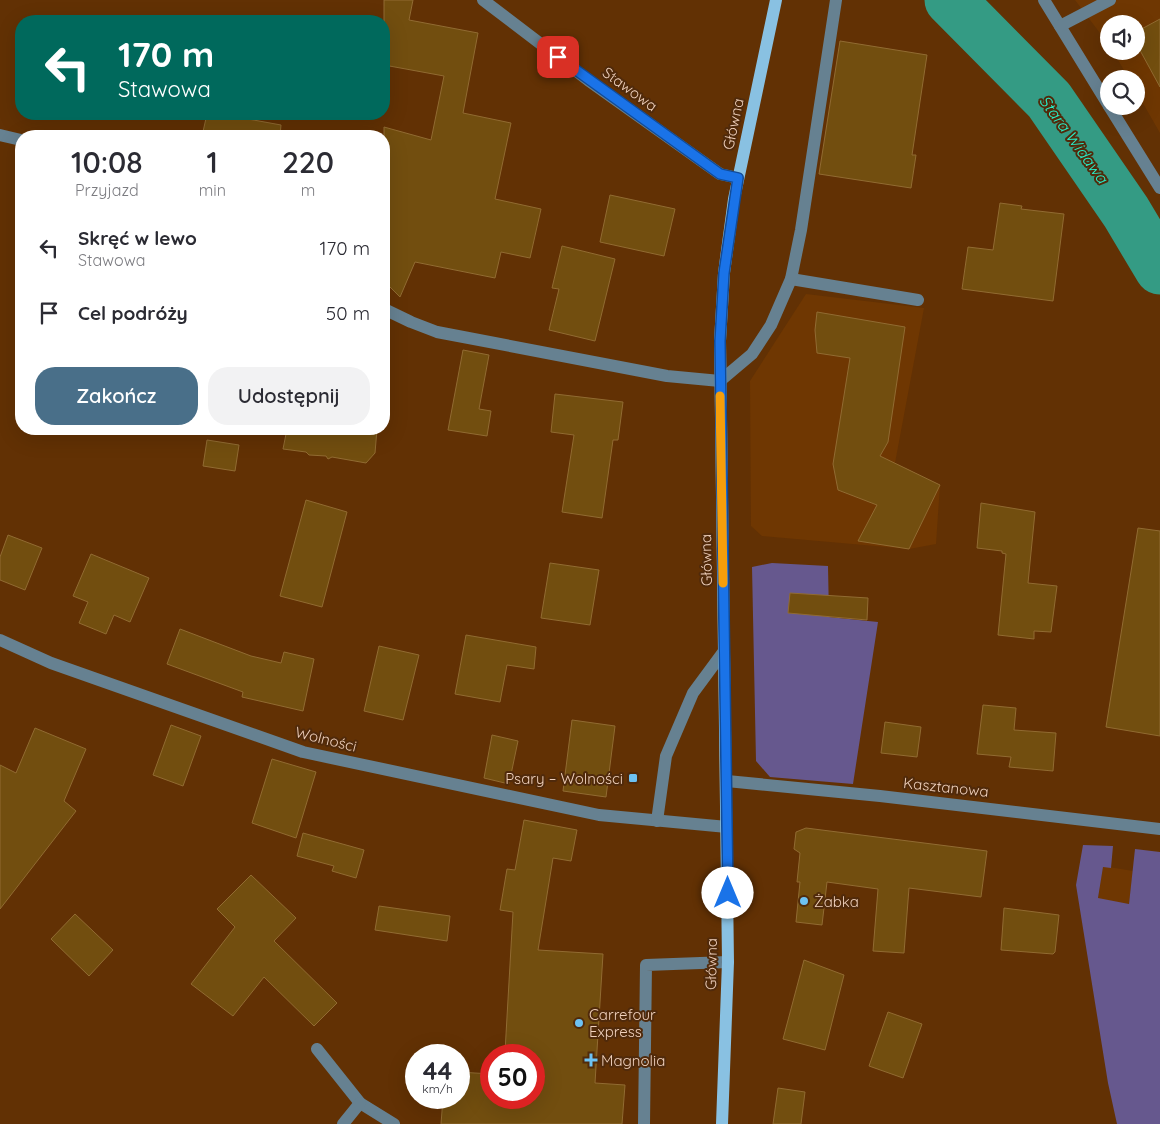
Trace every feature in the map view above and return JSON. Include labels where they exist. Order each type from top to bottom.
[{"type":"main road","name":"Główna","points":[[722,1124],[728,962],[720,381],[724,273],[741,162],[776,0]]},
{"type":"street","name":"Stawowa","points":[[482,0],[720,174],[738,178]]},
{"type":"street","points":[[390,312],[437,332],[667,376],[720,381],[752,354],[771,325],[791,278],[801,230],[836,0]]},
{"type":"street","points":[[1044,0],[1100,91]]},
{"type":"street","points":[[1060,26],[1110,0]]},
{"type":"street","points":[[1115,115],[1160,188]]},
{"type":"street","points":[[0,135],[15,139]]},
{"type":"street","points":[[791,278],[918,300]]},
{"type":"street","name":"Wolności","points":[[0,640],[51,663],[303,752],[599,815],[657,821],[686,821],[727,827]]},
{"type":"street","points":[[657,821],[666,756],[693,693],[724,651]]},
{"type":"street","name":"Kasztanowa","points":[[727,781],[889,797],[1160,829]]},
{"type":"street","points":[[644,1124],[646,965],[728,962]]},
{"type":"street","points":[[317,1050],[360,1103],[394,1124]]},
{"type":"street","points":[[343,1124],[360,1103]]},
{"type":"shaded area","points":[[1075,0],[1160,0],[1160,133],[1145,107],[1145,70],[1124,70],[1118,60],[1145,60],[1145,15],[1100,15],[1100,33]]},
{"type":"shaded area","points":[[806,294],[924,308],[895,463],[940,485],[936,544],[909,549],[762,536],[751,526],[750,381]]},
{"type":"shaded area","points":[[772,563],[828,566],[829,617],[878,622],[853,784],[770,777],[756,761],[752,567]]},
{"type":"shaded area","points":[[1083,845],[1113,846],[1111,868],[1103,867],[1098,898],[1129,904],[1135,849],[1160,852],[1160,1124],[1117,1124],[1108,1083],[1076,885]]},
{"type":"shaded area","points":[[1103,866],[1133,871],[1129,904],[1098,899]]},
{"type":"building","points":[[384,0],[413,0],[409,20],[478,33],[463,113],[511,123],[495,199],[541,209],[530,258],[501,252],[495,278],[415,262],[400,297],[390,287],[390,130],[384,130],[384,127],[431,140],[444,76],[390,66],[390,15],[384,15]]},
{"type":"building","points":[[1160,19],[1160,87],[1145,60],[1145,27]]},
{"type":"building","points":[[840,41],[927,55],[912,155],[916,155],[911,188],[819,174]]},
{"type":"building","points":[[206,120],[254,120],[281,125],[281,130],[203,130]]},
{"type":"building","points":[[610,195],[675,209],[664,256],[600,242]]},
{"type":"building","points":[[1000,203],[1022,206],[1021,209],[1064,214],[1053,301],[962,289],[968,247],[993,250]]},
{"type":"building","points":[[562,246],[615,259],[595,341],[549,330],[559,289],[552,288]]},
{"type":"building","points":[[817,312],[905,327],[888,442],[880,456],[940,485],[909,549],[858,541],[877,505],[838,490],[833,464],[850,358],[817,353],[815,330]]},
{"type":"building","points":[[463,350],[489,355],[479,409],[491,411],[487,436],[448,430]]},
{"type":"building","points":[[555,394],[623,402],[618,440],[613,440],[602,518],[562,512],[574,435],[551,432]]},
{"type":"building","points":[[286,435],[376,435],[375,453],[366,463],[332,457],[328,459],[326,456],[309,455],[306,452],[283,449]]},
{"type":"building","points":[[207,440],[239,445],[235,471],[203,466]]},
{"type":"building","points":[[306,500],[347,512],[322,607],[280,596]]},
{"type":"building","points":[[981,503],[1035,512],[1028,583],[1057,586],[1051,632],[1034,631],[1034,639],[998,635],[1006,554],[1002,553],[1002,551],[977,548]]},
{"type":"building","points":[[1138,528],[1160,531],[1160,736],[1106,727]]},
{"type":"building","points":[[8,535],[42,548],[25,590],[0,580],[0,557]]},
{"type":"building","points":[[91,554],[149,578],[130,622],[114,615],[106,634],[79,623],[88,602],[73,596]]},
{"type":"building","points":[[550,563],[599,570],[590,625],[541,618]]},
{"type":"building","points":[[790,593],[868,598],[867,620],[788,613]]},
{"type":"building","points":[[180,629],[251,656],[281,663],[284,652],[314,659],[303,711],[242,697],[243,692],[167,664]]},
{"type":"building","points":[[466,635],[536,647],[534,669],[507,665],[500,702],[455,694]]},
{"type":"building","points":[[379,646],[419,655],[403,720],[364,711]]},
{"type":"building","points":[[983,705],[1016,708],[1014,730],[1056,733],[1053,771],[1009,767],[1011,757],[977,754]]},
{"type":"building","points":[[572,720],[615,726],[606,797],[563,791]]},
{"type":"building","points":[[885,722],[921,727],[917,757],[881,753]]},
{"type":"building","points":[[171,725],[201,736],[183,786],[153,775]]},
{"type":"building","points":[[35,728],[86,749],[64,801],[76,811],[0,909],[0,765],[16,773]]},
{"type":"building","points":[[492,735],[518,741],[509,784],[484,778]]},
{"type":"building","points":[[272,759],[316,772],[296,838],[252,823]]},
{"type":"building","points":[[524,820],[577,830],[571,861],[553,858],[538,950],[603,954],[595,1083],[625,1085],[622,1124],[441,1124],[442,1109],[470,1109],[470,1073],[480,1073],[480,1109],[545,1109],[545,1044],[505,1044],[513,912],[500,910],[507,869],[515,870]]},
{"type":"building","points":[[806,828],[987,851],[981,897],[909,888],[904,953],[873,951],[878,889],[827,882],[822,925],[796,922],[800,882],[797,882],[800,853],[794,849],[796,832]]},
{"type":"building","points":[[303,833],[364,850],[356,878],[332,871],[334,866],[297,856]]},
{"type":"building","points":[[251,875],[296,918],[274,941],[337,1003],[314,1026],[264,977],[233,1016],[191,984],[235,927],[217,909]]},
{"type":"building","points":[[379,906],[450,916],[447,941],[375,930]]},
{"type":"building","points":[[1004,908],[1059,915],[1055,952],[1053,954],[1001,950]]},
{"type":"building","points":[[75,914],[113,950],[89,976],[51,939]]},
{"type":"building","points":[[804,960],[844,975],[825,1050],[783,1039]]},
{"type":"building","points":[[888,1012],[922,1024],[903,1078],[869,1066]]},
{"type":"building","points":[[778,1088],[805,1092],[801,1124],[773,1124]]},
{"type":"waterway","name":"Stara Widawa","points":[[950,0],[1049,100],[1126,212],[1160,269]]},
{"type":"slow traffic","points":[[720,396],[723,583]]},
{"type":"place","name":"Psary – Wolności","points":[[633,778]]},
{"type":"place","name":"Żabka","points":[[804,901]]},
{"type":"place","name":"Carrefour Express","points":[[579,1023]]},
{"type":"place","name":"Magnolia","points":[[591,1060]]},
{"type":"route","points":[[558,57],[720,174],[738,178],[724,273],[720,341],[721,521],[728,893]]}]
